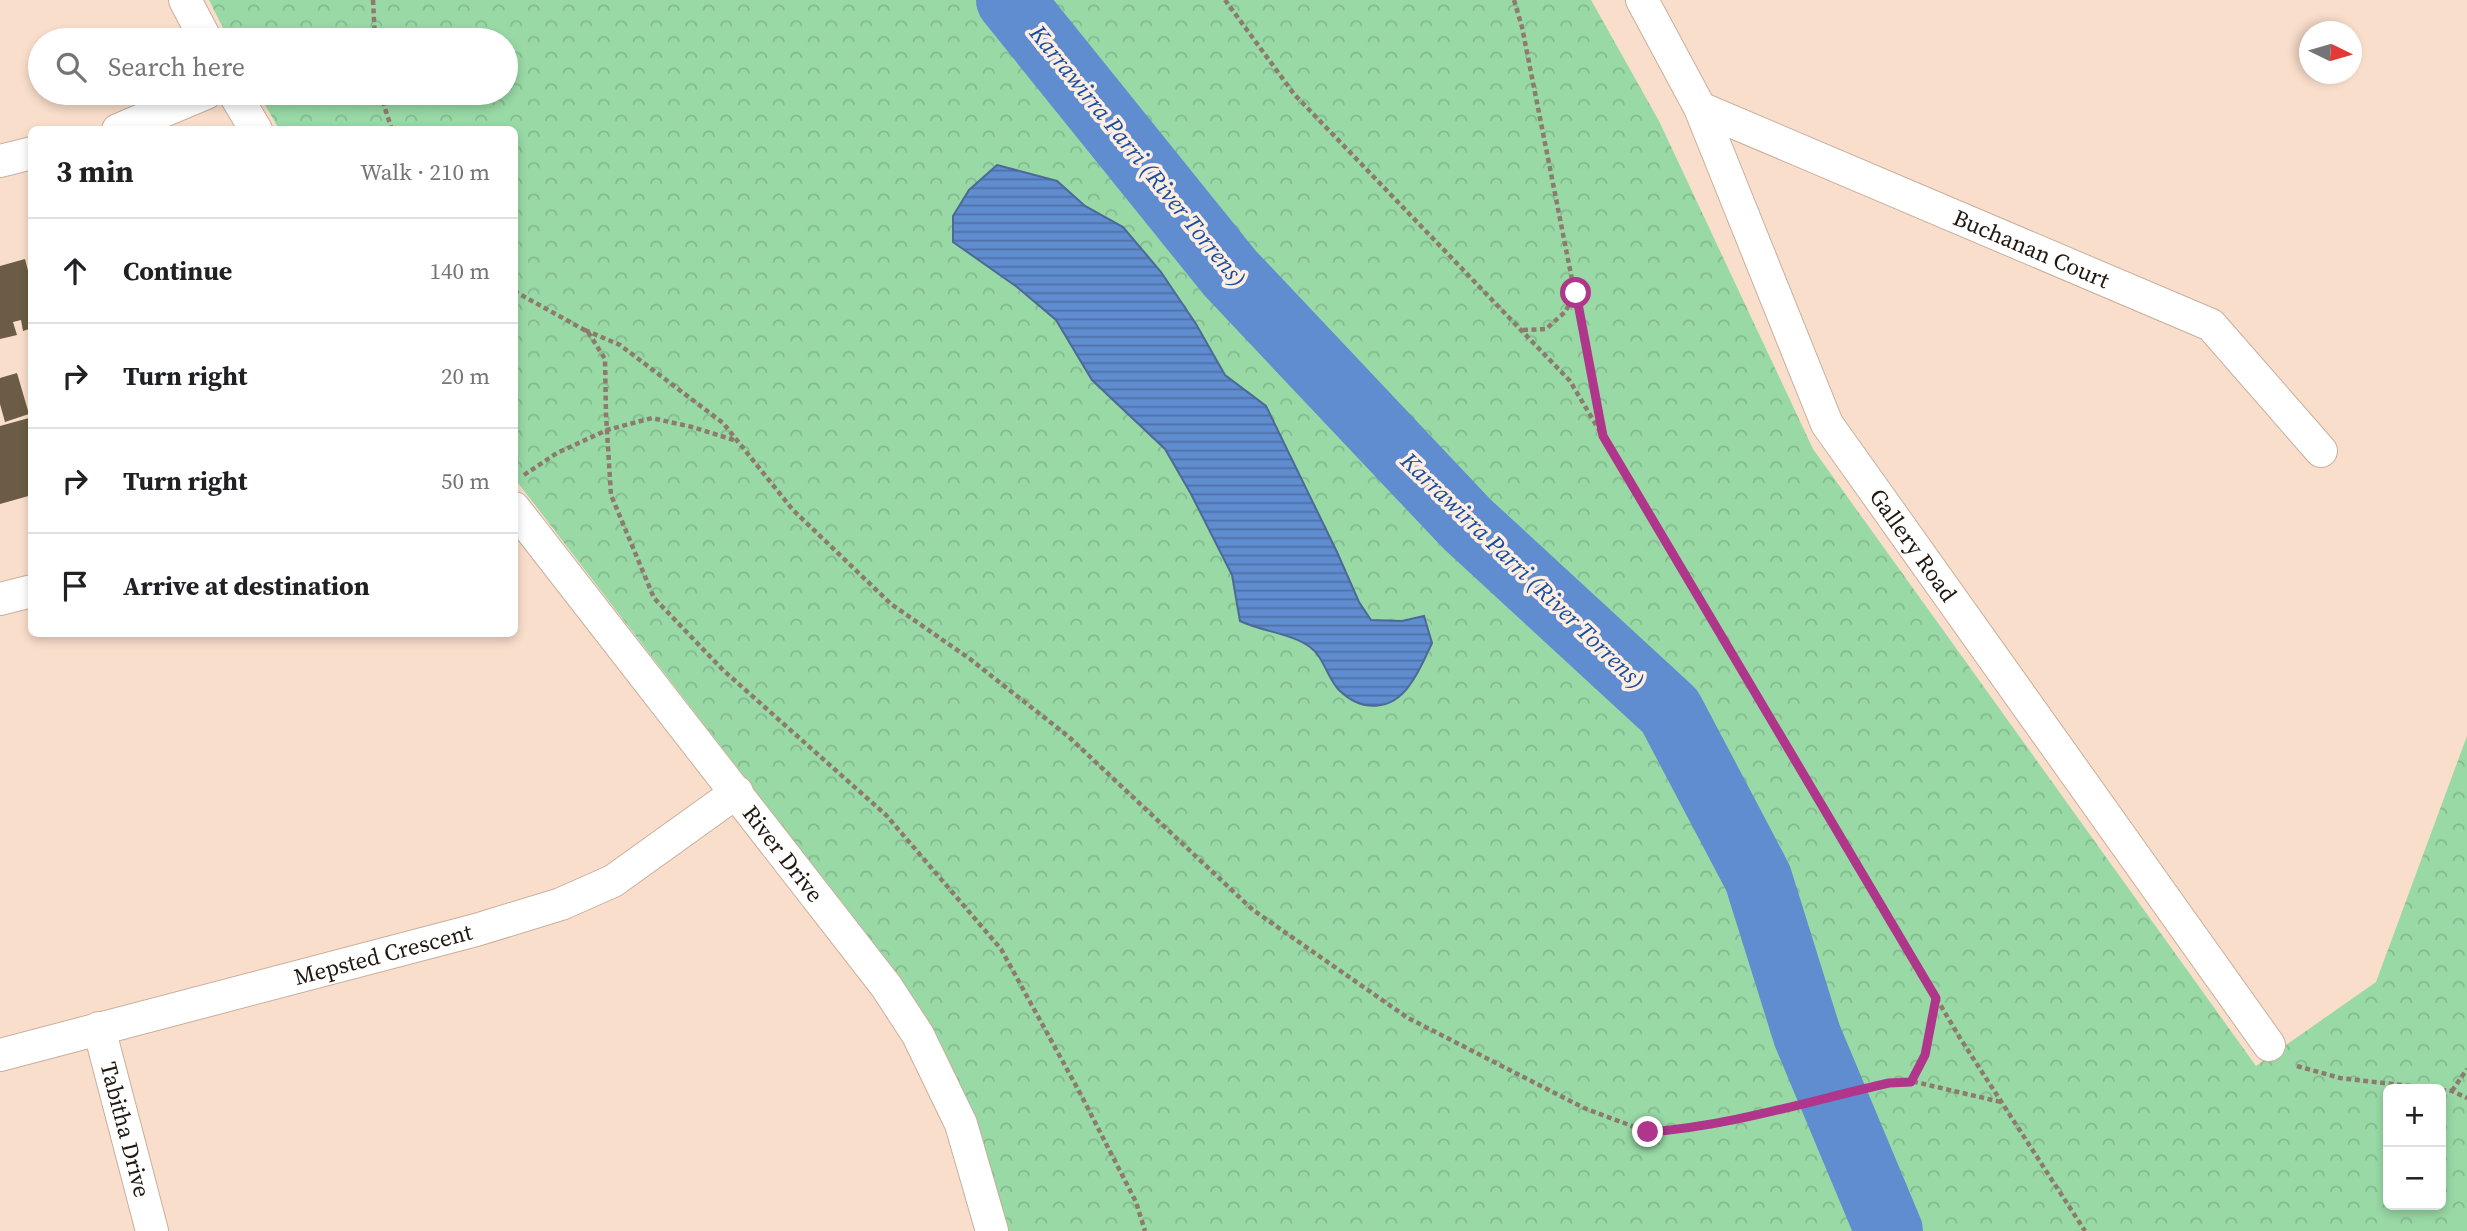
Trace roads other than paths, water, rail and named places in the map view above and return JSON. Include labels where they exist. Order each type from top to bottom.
[{"type":"street","points":[[185,0],[200,28]]},
{"type":"street","name":"Gallery Road","points":[[1642,0],[1700,108],[1827,424],[2269,1045]]},
{"type":"street","points":[[128,126],[177,105]]},
{"type":"street","points":[[241,105],[254,126]]},
{"type":"street","name":"Buchanan Court","points":[[1700,108],[2211,325],[2321,451]]},
{"type":"street","points":[[0,161],[28,154]]},
{"type":"street","name":"River Drive","points":[[518,513],[887,986],[918,1035],[961,1124],[992,1231]]},
{"type":"street","points":[[0,599],[28,592]]},
{"type":"street","name":"Mepsted Crescent","points":[[0,1055],[476,930],[561,904],[613,881],[737,792]]},
{"type":"street","name":"Tabitha Drive","points":[[99,1028],[152,1231]]},
{"type":"water","points":[[997,165],[1057,181],[1085,206],[1123,227],[1161,272],[1196,324],[1225,375],[1266,406],[1359,602],[1371,620],[1402,621],[1424,616],[1432,643],[1416,676],[1402,694],[1376,706],[1358,703],[1340,691],[1310,647],[1240,621],[1232,575],[1165,449],[1092,380],[1056,320],[1017,287],[953,242],[953,216],[969,190]]},
{"type":"waterway","name":"Karrawirra Parri (River Torrens)","points":[[1010,0],[1230,273],[1467,524],[1670,711],[1758,878],[1807,1035],[1889,1231]]}]
